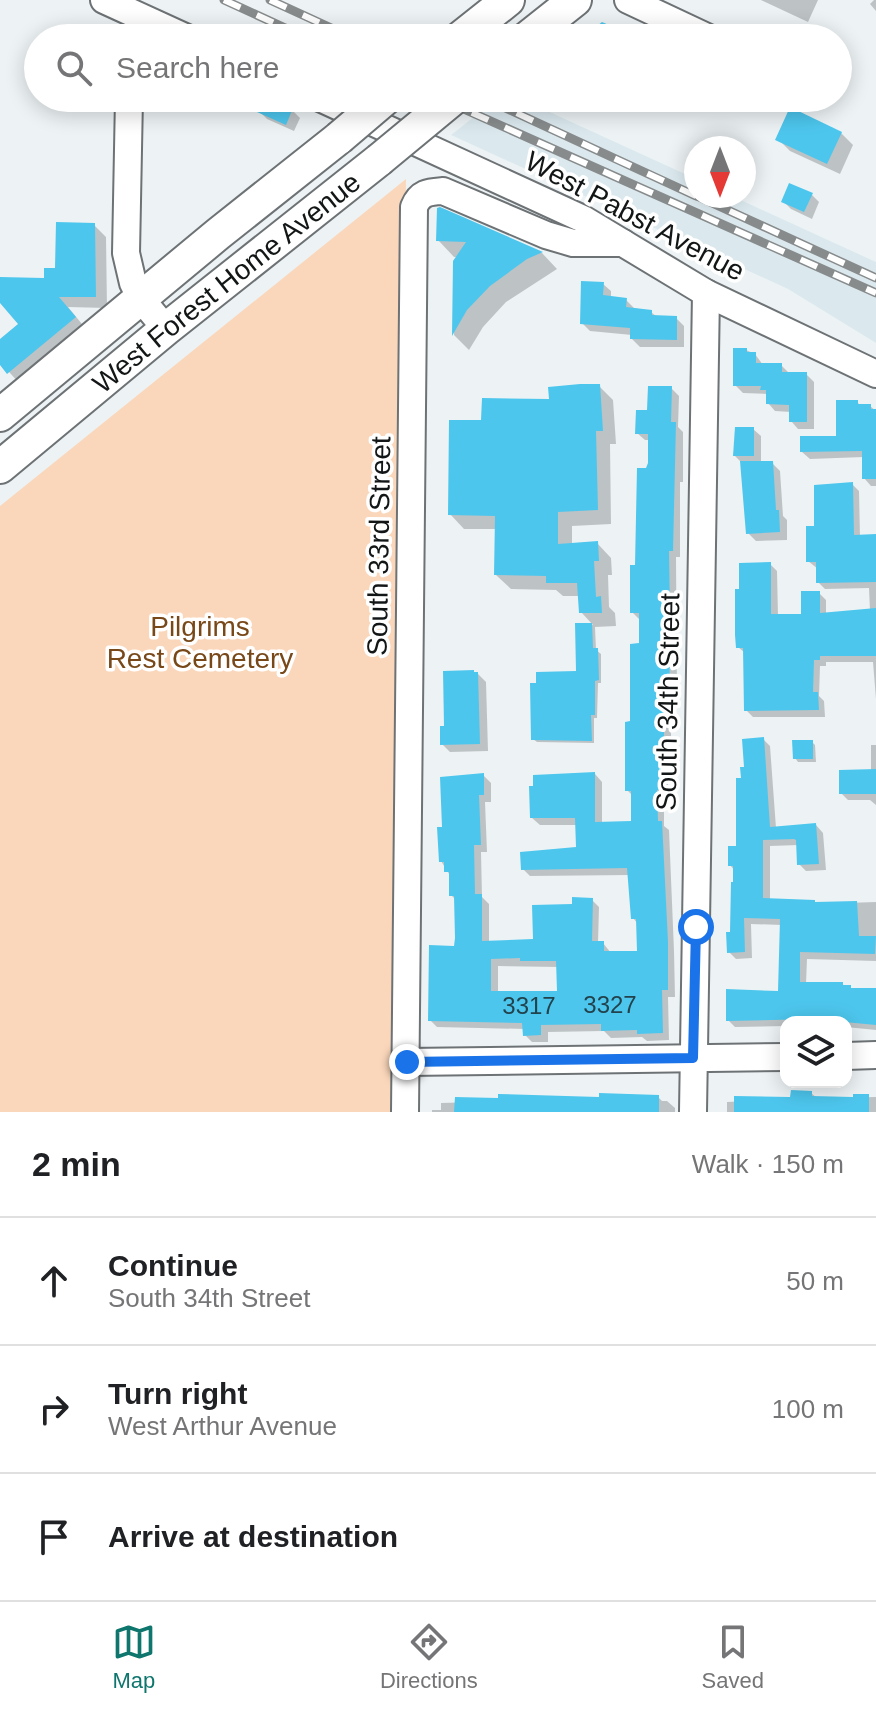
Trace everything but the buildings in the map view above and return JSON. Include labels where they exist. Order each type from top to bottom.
[{"type":"main road","points":[[478,24],[508,0]]},
{"type":"main road","points":[[545,24],[575,0]]},
{"type":"main road","name":"West Forest Home Avenue","points":[[0,415],[370,112]]},
{"type":"main road","name":"West Forest Home Avenue","points":[[0,467],[166,329],[437,112]]},
{"type":"street","points":[[104,0],[130,24]]},
{"type":"street","points":[[628,0],[679,24]]},
{"type":"street","points":[[129,112],[126,253],[133,283],[141,299],[166,329]]},
{"type":"street","name":"West Pabst Avenue","points":[[351,112],[583,219],[706,293],[876,374]]},
{"type":"street","name":"South 33rd Street","points":[[405,1112],[414,207],[418,198],[427,192],[443,191],[546,235],[573,243],[623,243]]},
{"type":"street","name":"South 34th Street","points":[[693,1112],[706,293]]},
{"type":"street","points":[[852,1056],[876,1055]]},
{"type":"street","points":[[407,1062],[780,1057]]},
{"type":"shaded area","points":[[480,112],[550,112],[684,174],[684,208],[756,207],[876,262],[876,343],[788,289],[451,135]]},
{"type":"green space","name":"Pilgrims Rest Cemetery","points":[[406,179],[394,1112],[0,1112],[0,506]]},
{"type":"railway","points":[[224,0],[276,24]]},
{"type":"railway","points":[[270,0],[322,24]]},
{"type":"railway","points":[[470,112],[876,293]]},
{"type":"railway","points":[[514,112],[684,190]]},
{"type":"railway","points":[[723,208],[876,278]]},
{"type":"route","points":[[407,1062],[693,1058],[696,927]]}]
